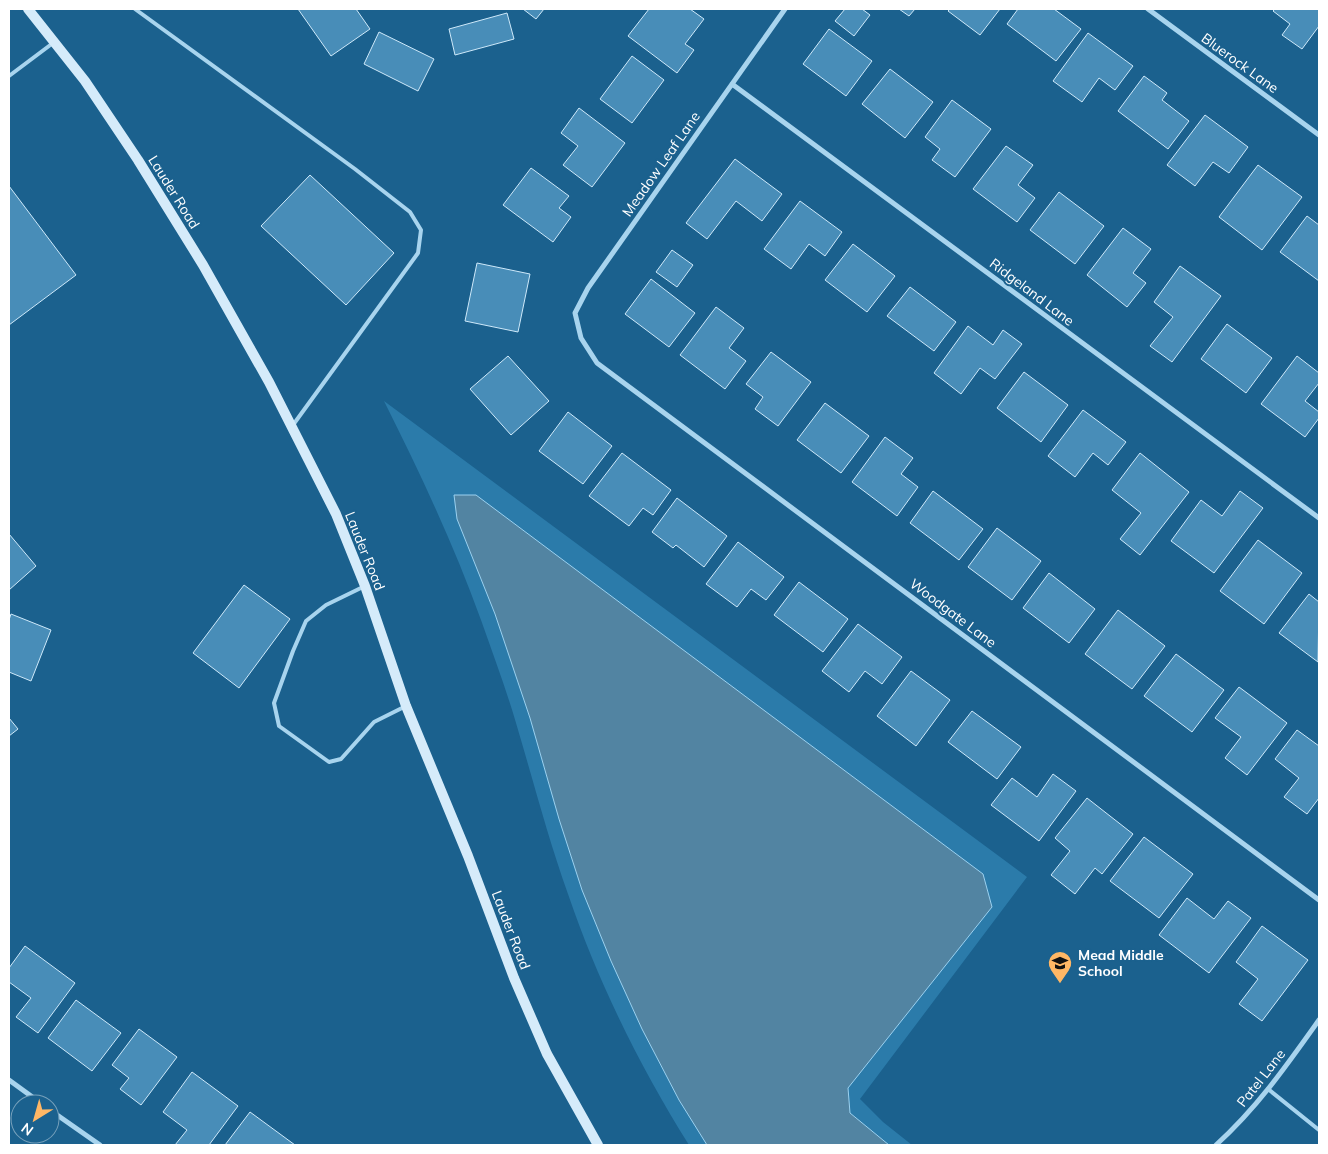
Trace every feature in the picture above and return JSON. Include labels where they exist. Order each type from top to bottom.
[{"type":"main road","name":"Lauder Road","points":[[28,9],[85,81],[203,265],[269,382],[336,514],[365,586],[406,706],[468,856],[518,986],[547,1054],[598,1145]]},
{"type":"street","name":"Meadow Leaf Lane","points":[[581,338],[575,313],[588,288],[784,9]]},
{"type":"street","name":"Bluerock Lane","points":[[1148,9],[1319,135]]},
{"type":"street","name":"Ridgeland Lane","points":[[732,84],[1319,518]]},
{"type":"street","name":"Woodgate Lane","points":[[581,338],[597,362],[1319,900]]},
{"type":"street","name":"Patel Lane","points":[[1216,1145],[1240,1123],[1268,1089],[1319,1020]]},
{"type":"street","points":[[9,1080],[28,1094]]},
{"type":"street","points":[[60,1117],[100,1145]]},
{"type":"lane","points":[[135,9],[355,169],[410,212],[421,230],[418,253],[292,427]]},
{"type":"lane","points":[[9,76],[54,42]]},
{"type":"lane","points":[[365,586],[326,605],[306,621],[274,703],[279,726],[329,762],[341,759],[374,722],[406,706]]},
{"type":"lane","points":[[1268,1089],[1319,1130]]},
{"type":"shaded area","points":[[384,401],[1027,877],[860,1099],[883,1122],[912,1145],[689,1145],[637,1055],[593,959],[561,873],[508,697],[471,592],[436,509]]},
{"type":"shaded area","points":[[454,495],[476,495],[983,874],[992,907],[848,1088],[850,1113],[889,1145],[707,1145],[679,1100],[642,1029],[611,961],[582,890],[530,718],[495,614],[457,519]]},
{"type":"building","points":[[298,9],[356,9],[370,29],[331,56]]},
{"type":"building","points":[[523,9],[544,9],[536,19]]},
{"type":"building","points":[[649,9],[690,9],[704,19],[685,44],[694,50],[677,73],[628,36]]},
{"type":"building","points":[[845,9],[862,9],[870,15],[854,36],[835,21]]},
{"type":"building","points":[[899,9],[915,9],[909,16]]},
{"type":"building","points":[[950,9],[1000,9],[980,35],[948,11]]},
{"type":"building","points":[[1018,9],[1054,9],[1081,29],[1056,61],[1007,24]]},
{"type":"building","points":[[1275,9],[1319,9],[1319,26],[1302,49],[1282,35],[1290,24],[1273,11]]},
{"type":"building","points":[[507,13],[514,39],[455,55],[449,29]]},
{"type":"building","points":[[829,29],[872,61],[846,96],[803,64]]},
{"type":"building","points":[[379,32],[434,59],[418,91],[364,64]]},
{"type":"building","points":[[1088,33],[1133,66],[1115,90],[1099,78],[1082,102],[1053,81]]},
{"type":"building","points":[[632,56],[664,80],[632,123],[600,99]]},
{"type":"building","points":[[890,69],[933,102],[905,138],[862,104]]},
{"type":"building","points":[[1144,76],[1167,93],[1162,100],[1189,121],[1168,149],[1118,111]]},
{"type":"building","points":[[952,100],[991,129],[955,177],[932,160],[940,149],[925,137]]},
{"type":"building","points":[[579,108],[625,143],[592,187],[563,165],[578,146],[561,133]]},
{"type":"building","points":[[1205,115],[1248,147],[1229,173],[1213,162],[1195,186],[1167,165]]},
{"type":"building","points":[[1006,146],[1033,165],[1018,185],[1035,198],[1017,222],[973,189]]},
{"type":"building","points":[[735,159],[782,194],[762,221],[736,201],[707,239],[686,223]]},
{"type":"building","points":[[1258,165],[1302,197],[1262,250],[1219,217]]},
{"type":"building","points":[[531,168],[569,196],[559,208],[571,217],[553,242],[503,205]]},
{"type":"building","points":[[310,175],[394,253],[346,305],[261,226]]},
{"type":"building","points":[[9,186],[76,275],[9,325]]},
{"type":"building","points":[[1059,192],[1104,226],[1075,264],[1030,230]]},
{"type":"building","points":[[800,201],[842,232],[825,256],[809,244],[791,269],[764,249]]},
{"type":"building","points":[[1307,216],[1319,225],[1319,281],[1280,252]]},
{"type":"building","points":[[1123,228],[1151,249],[1133,273],[1146,283],[1127,307],[1087,275]]},
{"type":"building","points":[[853,244],[895,276],[867,312],[825,280]]},
{"type":"building","points":[[672,250],[693,265],[677,287],[656,272]]},
{"type":"building","points":[[477,263],[530,274],[518,332],[465,321]]},
{"type":"building","points":[[1180,266],[1221,296],[1172,362],[1150,346],[1173,317],[1154,302]]},
{"type":"building","points":[[651,279],[695,313],[669,347],[625,314]]},
{"type":"building","points":[[910,287],[956,322],[934,351],[887,316]]},
{"type":"building","points":[[716,307],[744,328],[729,348],[746,361],[725,389],[680,355]]},
{"type":"building","points":[[1227,324],[1272,358],[1246,393],[1201,359]]},
{"type":"building","points":[[968,326],[993,345],[1003,330],[1022,344],[995,379],[980,368],[961,394],[934,373]]},
{"type":"building","points":[[771,352],[811,382],[778,426],[755,409],[763,397],[746,384]]},
{"type":"building","points":[[508,356],[549,401],[511,435],[470,389]]},
{"type":"building","points":[[1297,356],[1319,373],[1319,383],[1305,401],[1319,412],[1319,418],[1305,437],[1261,404]]},
{"type":"building","points":[[1024,372],[1068,405],[1041,442],[997,408]]},
{"type":"building","points":[[825,403],[869,436],[841,473],[797,440]]},
{"type":"building","points":[[1083,410],[1126,442],[1108,465],[1093,453],[1075,477],[1048,456]]},
{"type":"building","points":[[568,412],[612,446],[583,484],[539,451]]},
{"type":"building","points":[[885,437],[913,458],[901,474],[918,487],[897,516],[852,482]]},
{"type":"building","points":[[622,453],[671,490],[653,515],[643,508],[629,526],[589,496]]},
{"type":"building","points":[[1140,453],[1189,492],[1140,555],[1120,539],[1141,513],[1112,490]]},
{"type":"building","points":[[933,491],[983,529],[959,560],[910,523]]},
{"type":"building","points":[[1240,491],[1263,508],[1214,573],[1171,541],[1201,500],[1222,516]]},
{"type":"building","points":[[677,498],[727,536],[704,567],[676,545],[673,548],[652,532]]},
{"type":"building","points":[[997,528],[1041,561],[1012,600],[968,567]]},
{"type":"building","points":[[9,534],[36,566],[9,590]]},
{"type":"building","points":[[1258,540],[1302,573],[1264,624],[1220,591]]},
{"type":"building","points":[[738,542],[784,577],[766,600],[751,589],[737,607],[706,584]]},
{"type":"building","points":[[1049,573],[1095,609],[1069,643],[1023,608]]},
{"type":"building","points":[[799,582],[848,619],[823,652],[774,615]]},
{"type":"building","points":[[244,585],[290,619],[239,688],[193,653]]},
{"type":"building","points":[[1309,594],[1319,602],[1318,662],[1279,633]]},
{"type":"building","points":[[1118,610],[1165,646],[1132,689],[1085,654]]},
{"type":"building","points":[[11,614],[51,630],[31,681],[9,672],[9,620]]},
{"type":"building","points":[[858,624],[902,657],[882,684],[865,671],[849,692],[822,671]]},
{"type":"building","points":[[1176,654],[1224,690],[1192,732],[1144,696]]},
{"type":"building","points":[[911,671],[950,700],[916,746],[877,716]]},
{"type":"building","points":[[1239,687],[1287,723],[1247,775],[1225,758],[1241,737],[1215,718]]},
{"type":"building","points":[[972,711],[1021,747],[997,779],[948,742]]},
{"type":"building","points":[[9,718],[18,729],[9,736]]},
{"type":"building","points":[[1297,730],[1319,746],[1319,798],[1307,814],[1284,797],[1299,778],[1275,759]]},
{"type":"building","points":[[1053,774],[1076,791],[1039,841],[991,805],[1012,778],[1037,797]]},
{"type":"building","points":[[1087,798],[1133,834],[1102,874],[1095,868],[1075,894],[1051,875],[1070,851],[1055,838]]},
{"type":"building","points":[[1144,837],[1193,874],[1159,918],[1110,881]]},
{"type":"building","points":[[1187,898],[1214,919],[1228,901],[1251,918],[1209,973],[1159,935]]},
{"type":"building","points":[[1262,926],[1308,960],[1262,1021],[1239,1004],[1258,979],[1236,962]]},
{"type":"building","points":[[25,946],[75,983],[38,1033],[16,1017],[31,998],[9,982],[9,968]]},
{"type":"building","points":[[76,1000],[121,1033],[92,1071],[48,1038]]},
{"type":"building","points":[[139,1029],[177,1057],[141,1105],[120,1089],[129,1078],[112,1065]]},
{"type":"building","points":[[192,1072],[238,1106],[209,1145],[175,1145],[187,1130],[163,1112]]},
{"type":"building","points":[[250,1112],[295,1145],[225,1145]]},
{"type":"place","name":"Mead Middle School","points":[[1060,984]]}]
